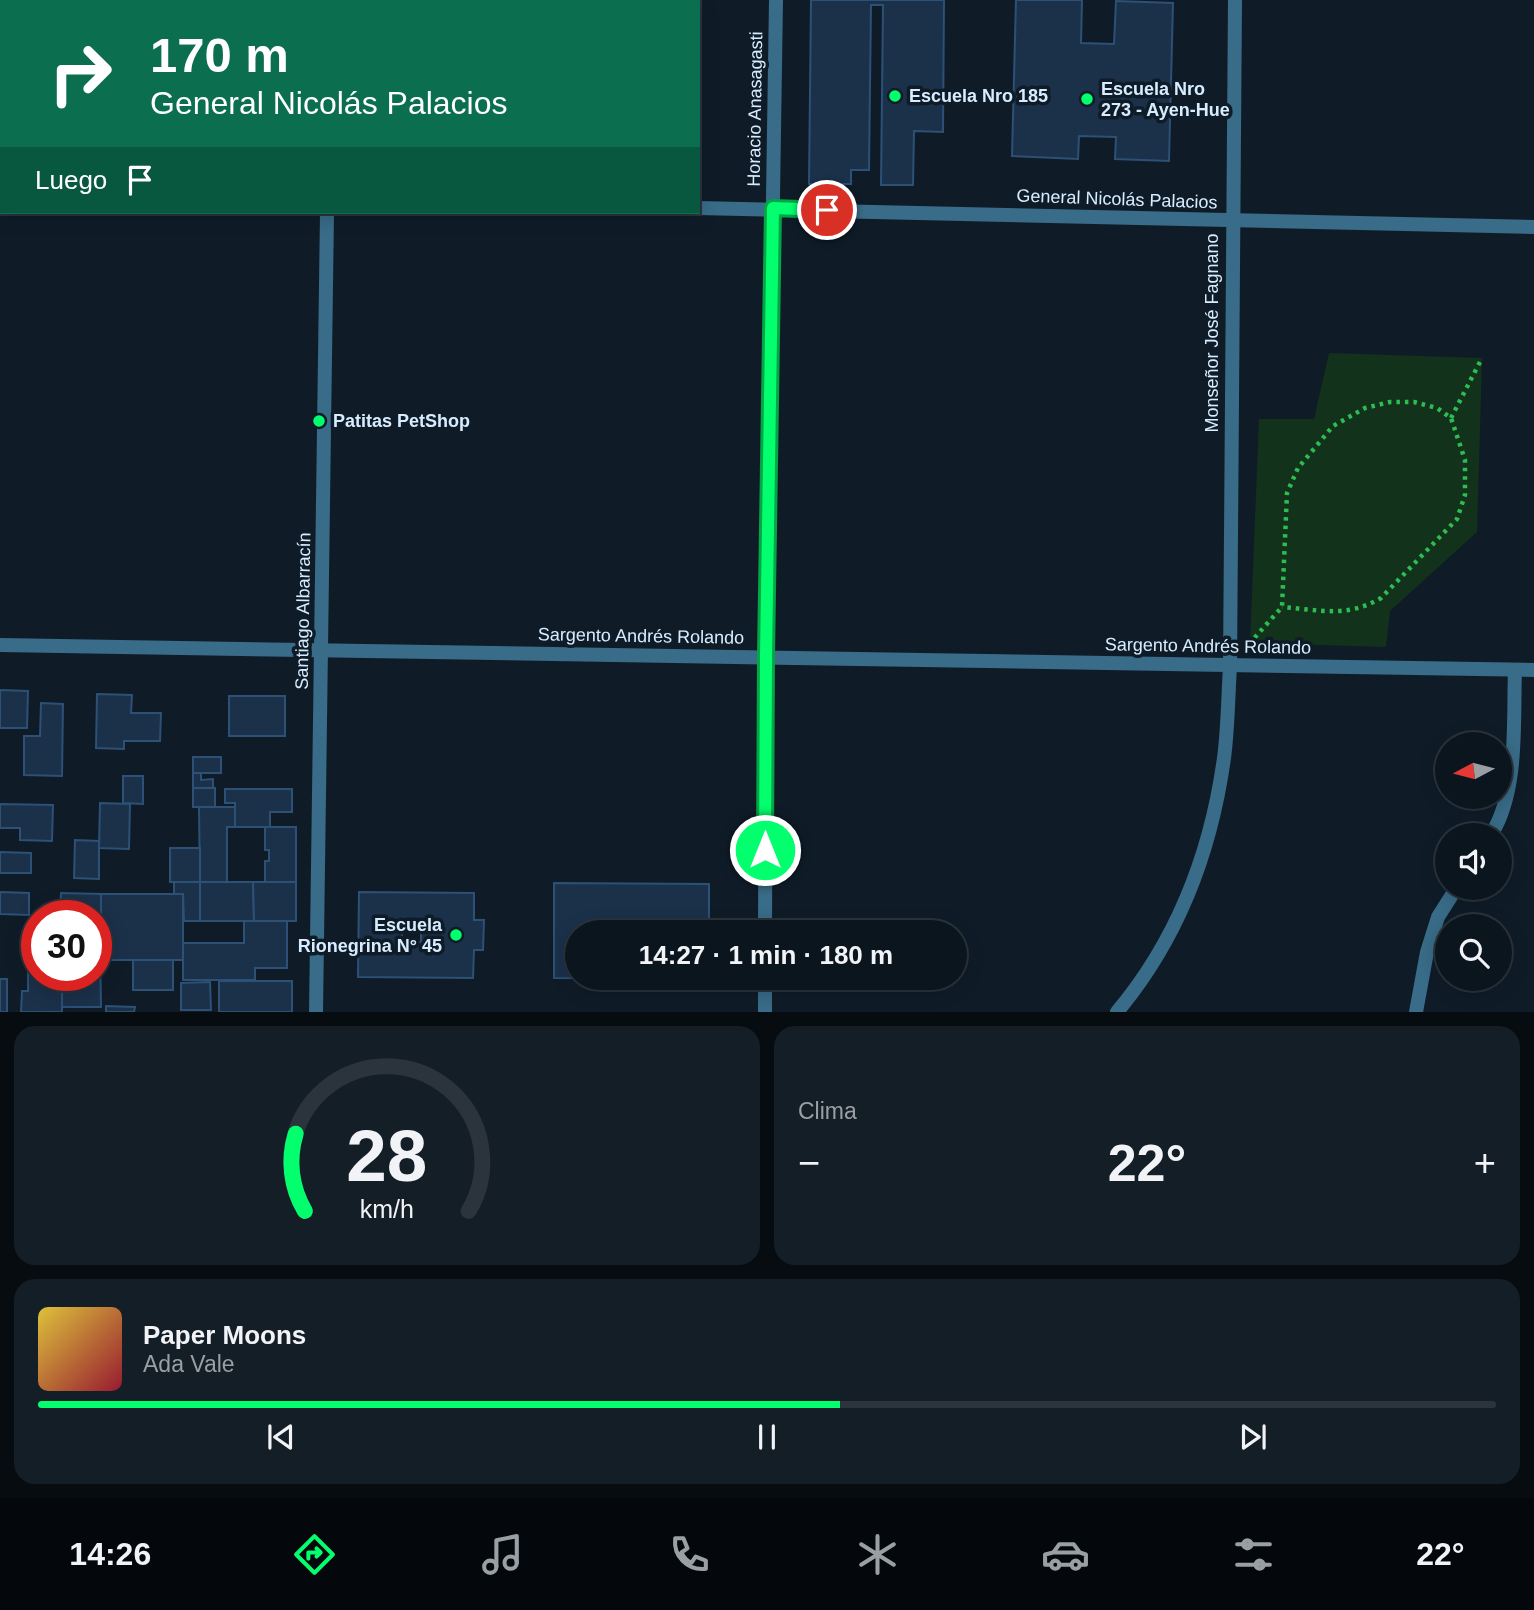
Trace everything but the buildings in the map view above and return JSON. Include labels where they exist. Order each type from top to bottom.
[{"type":"street","name":"Horacio Anasagasti","points":[[765,920],[766,656],[776,0]]},
{"type":"street","name":"Monseñor José Fagnano","points":[[1117,1012],[1147,974],[1189,898],[1217,804],[1224,755],[1230,667],[1235,0]]},
{"type":"street","name":"General Nicolás Palacios","points":[[700,208],[1534,227]]},
{"type":"street","name":"Santiago Albarracín","points":[[316,1012],[327,214]]},
{"type":"street","name":"Sargento Andrés Rolando","points":[[0,645],[1534,670]]},
{"type":"street","points":[[1498,823],[1510,779],[1515,670]]},
{"type":"street","points":[[1416,1012],[1427,952],[1438,917],[1449,900]]},
{"type":"street","points":[[765,990],[765,1012]]},
{"type":"path","points":[[1451,418],[1482,358]]},
{"type":"path","points":[[1230,667],[1282,607],[1287,493],[1298,468],[1333,426],[1365,408],[1390,402],[1414,402],[1437,408],[1451,418],[1465,460],[1465,495],[1457,519],[1381,598],[1366,607],[1342,613],[1282,607]]},
{"type":"green space","points":[[1329,353],[1482,358],[1477,532],[1390,611],[1386,647],[1250,643],[1259,419],[1314,419]]},
{"type":"place","name":"Escuela Nro 185","points":[[895,96]]},
{"type":"place","name":"Escuela Nro 273 - Ayen-Hue","points":[[1087,99]]},
{"type":"place","name":"Patitas PetShop","points":[[319,421]]},
{"type":"place","name":"Escuela Rionegrina N° 45","points":[[456,935]]},
{"type":"route","points":[[765,850],[773,208],[827,210]]}]
